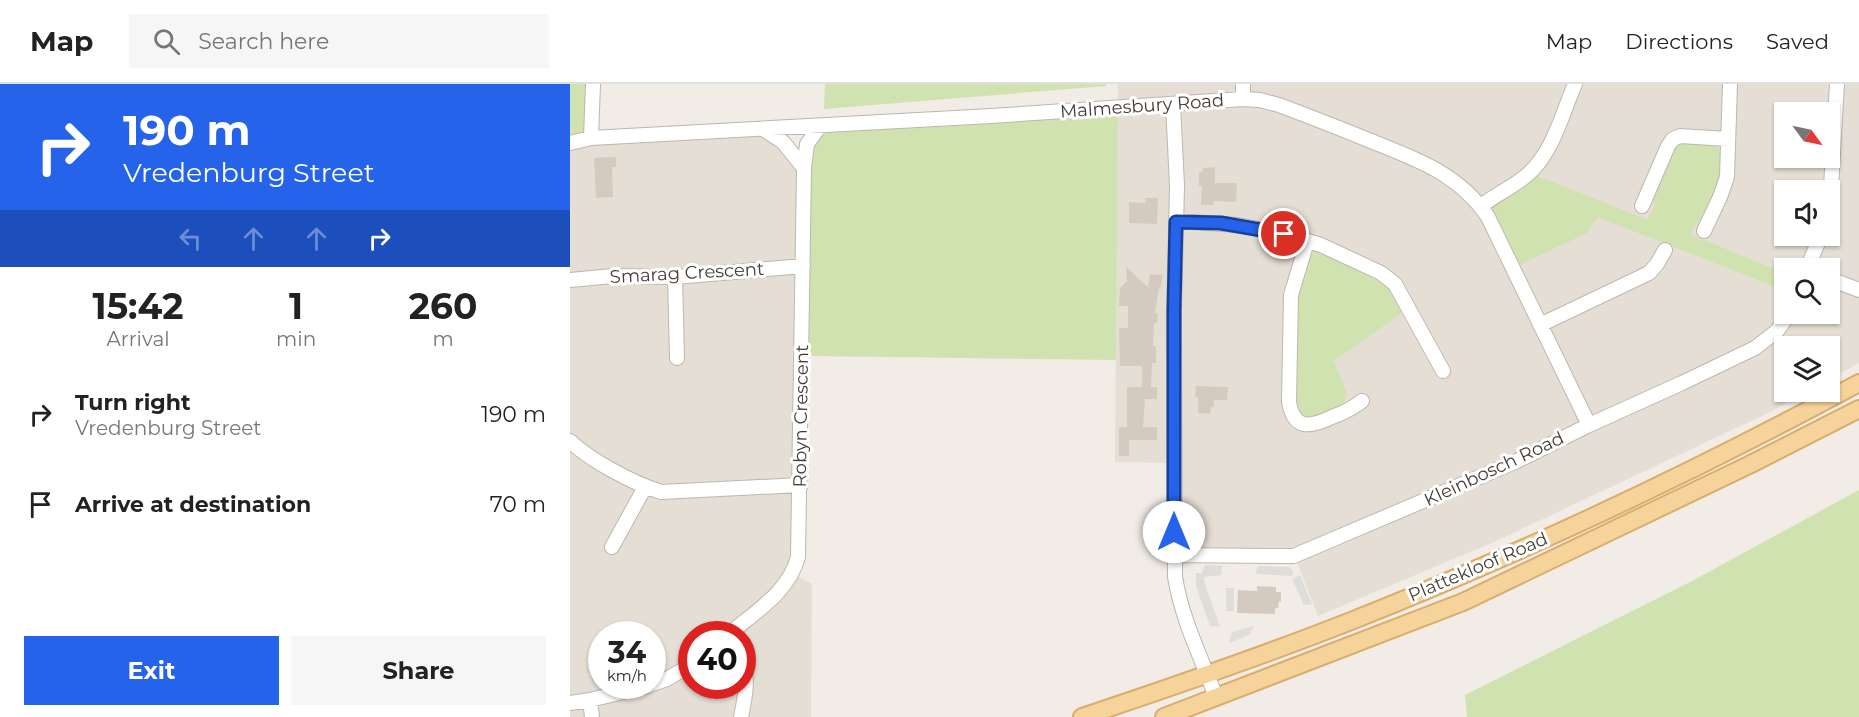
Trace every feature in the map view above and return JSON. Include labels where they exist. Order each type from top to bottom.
[{"type":"main road","name":"Plattekloof Road","points":[[1082,717],[1208,675],[1381,609],[1582,522],[1751,440],[1859,383]]},
{"type":"main road","name":"Plattekloof Road","points":[[1164,717],[1463,602],[1739,470],[1859,409]]},
{"type":"street","points":[[591,138],[593,84]]},
{"type":"street","points":[[1243,84],[1243,99]]},
{"type":"street","points":[[1481,206],[1528,175],[1542,159],[1575,84]]},
{"type":"street","points":[[1704,231],[1727,177],[1730,84]]},
{"type":"street","points":[[1831,180],[1837,84]]},
{"type":"street","name":"Malmesbury Road","points":[[570,144],[591,138],[1243,99],[1260,100],[1279,105],[1420,160],[1451,179],[1481,206],[1589,425]]},
{"type":"street","points":[[1173,104],[1178,186],[1174,311],[1174,555],[1178,597],[1216,697]]},
{"type":"street","name":"Robyn Crescent","points":[[744,621],[781,590],[792,573],[800,548],[804,168],[807,144],[819,126]]},
{"type":"street","points":[[763,129],[783,142],[804,168]]},
{"type":"street","points":[[1642,206],[1672,139],[1680,136],[1728,139]]},
{"type":"street","points":[[1176,222],[1238,225],[1321,245],[1388,277],[1395,284],[1443,371]]},
{"type":"street","points":[[1307,242],[1291,295],[1289,402],[1291,412],[1300,423],[1310,426],[1353,408],[1362,401]]},
{"type":"street","points":[[1540,325],[1649,273],[1665,250]]},
{"type":"street","name":"Smarag Crescent","points":[[570,280],[613,276],[675,277],[803,266]]},
{"type":"street","points":[[675,277],[677,358]]},
{"type":"street","points":[[1840,283],[1859,290]]},
{"type":"street","name":"Kleinbosch Road","points":[[1174,555],[1294,556],[1507,466],[1589,425],[1682,383],[1755,348],[1777,331],[1782,324]]},
{"type":"street","points":[[570,441],[589,456],[645,487],[661,492],[801,485]]},
{"type":"street","points":[[612,547],[645,487]]},
{"type":"street","points":[[570,704],[594,699]]},
{"type":"street","points":[[741,717],[745,699]]},
{"type":"street","points":[[590,700],[592,717]]},
{"type":"shaded area","points":[[1118,84],[1859,84],[1859,363],[1840,373],[1840,336],[1774,336],[1774,402],[1788,402],[1494,542],[1318,616],[1292,550],[1166,550],[1167,463],[1115,462]]},
{"type":"shaded area","points":[[763,130],[804,168],[792,573],[812,584],[811,717],[570,717],[570,144]]},
{"type":"shaded area","points":[[1205,565],[1222,566],[1221,575],[1204,577],[1220,627],[1210,626],[1196,586],[1196,573],[1202,573]]},
{"type":"shaded area","points":[[1258,566],[1289,567],[1293,571],[1292,576],[1255,574]]},
{"type":"shaded area","points":[[1300,575],[1312,604],[1304,605],[1292,579]]},
{"type":"shaded area","points":[[1226,588],[1234,588],[1234,611],[1226,611]]},
{"type":"shaded area","points":[[1254,626],[1249,635],[1229,643],[1232,632]]},
{"type":"green space","points":[[570,84],[586,84],[585,130],[580,135],[570,138]]},
{"type":"green space","points":[[825,84],[1106,84],[1106,86],[824,109]]},
{"type":"green space","points":[[1118,111],[1116,360],[808,356],[811,150],[820,136],[829,131],[936,124],[940,127],[997,123],[1001,119]]},
{"type":"green space","points":[[1681,142],[1713,143],[1721,152],[1714,198],[1705,215],[1695,225],[1692,235],[1774,269],[1774,287],[1598,217],[1587,233],[1519,265],[1489,205],[1532,174],[1646,219],[1655,205],[1651,196],[1676,144]]},
{"type":"green space","points":[[1317,250],[1387,286],[1402,313],[1334,361],[1347,394],[1341,408],[1312,421],[1302,418],[1293,409],[1295,298],[1308,255]]},
{"type":"green space","points":[[1859,490],[1859,717],[1467,717],[1465,695],[1694,580]]},
{"type":"building","points":[[616,157],[616,167],[612,167],[613,197],[596,198],[594,158]]},
{"type":"building","points":[[1215,167],[1215,183],[1237,183],[1236,202],[1213,201],[1213,205],[1201,205],[1202,186],[1199,186],[1199,172],[1202,172],[1203,168]]},
{"type":"building","points":[[1145,198],[1158,198],[1157,224],[1129,223],[1129,202],[1146,203]]},
{"type":"building","points":[[1126,267],[1148,287],[1150,274],[1163,275],[1155,313],[1158,313],[1157,323],[1154,323],[1153,346],[1156,346],[1156,363],[1152,363],[1151,387],[1157,387],[1157,399],[1145,399],[1143,427],[1157,427],[1157,440],[1129,440],[1129,456],[1119,456],[1119,427],[1127,427],[1127,387],[1142,387],[1142,366],[1120,366],[1119,328],[1128,328],[1128,306],[1119,306],[1120,288],[1127,281]]},
{"type":"building","points":[[1196,386],[1228,387],[1227,400],[1214,400],[1214,407],[1211,407],[1210,414],[1198,413],[1198,397],[1195,397]]},
{"type":"building","points":[[1257,586],[1276,587],[1276,592],[1281,592],[1281,602],[1279,601],[1278,608],[1275,608],[1275,614],[1237,613],[1238,590],[1257,591]]},
{"type":"route","points":[[1174,532],[1176,222],[1221,223],[1284,234]]}]
